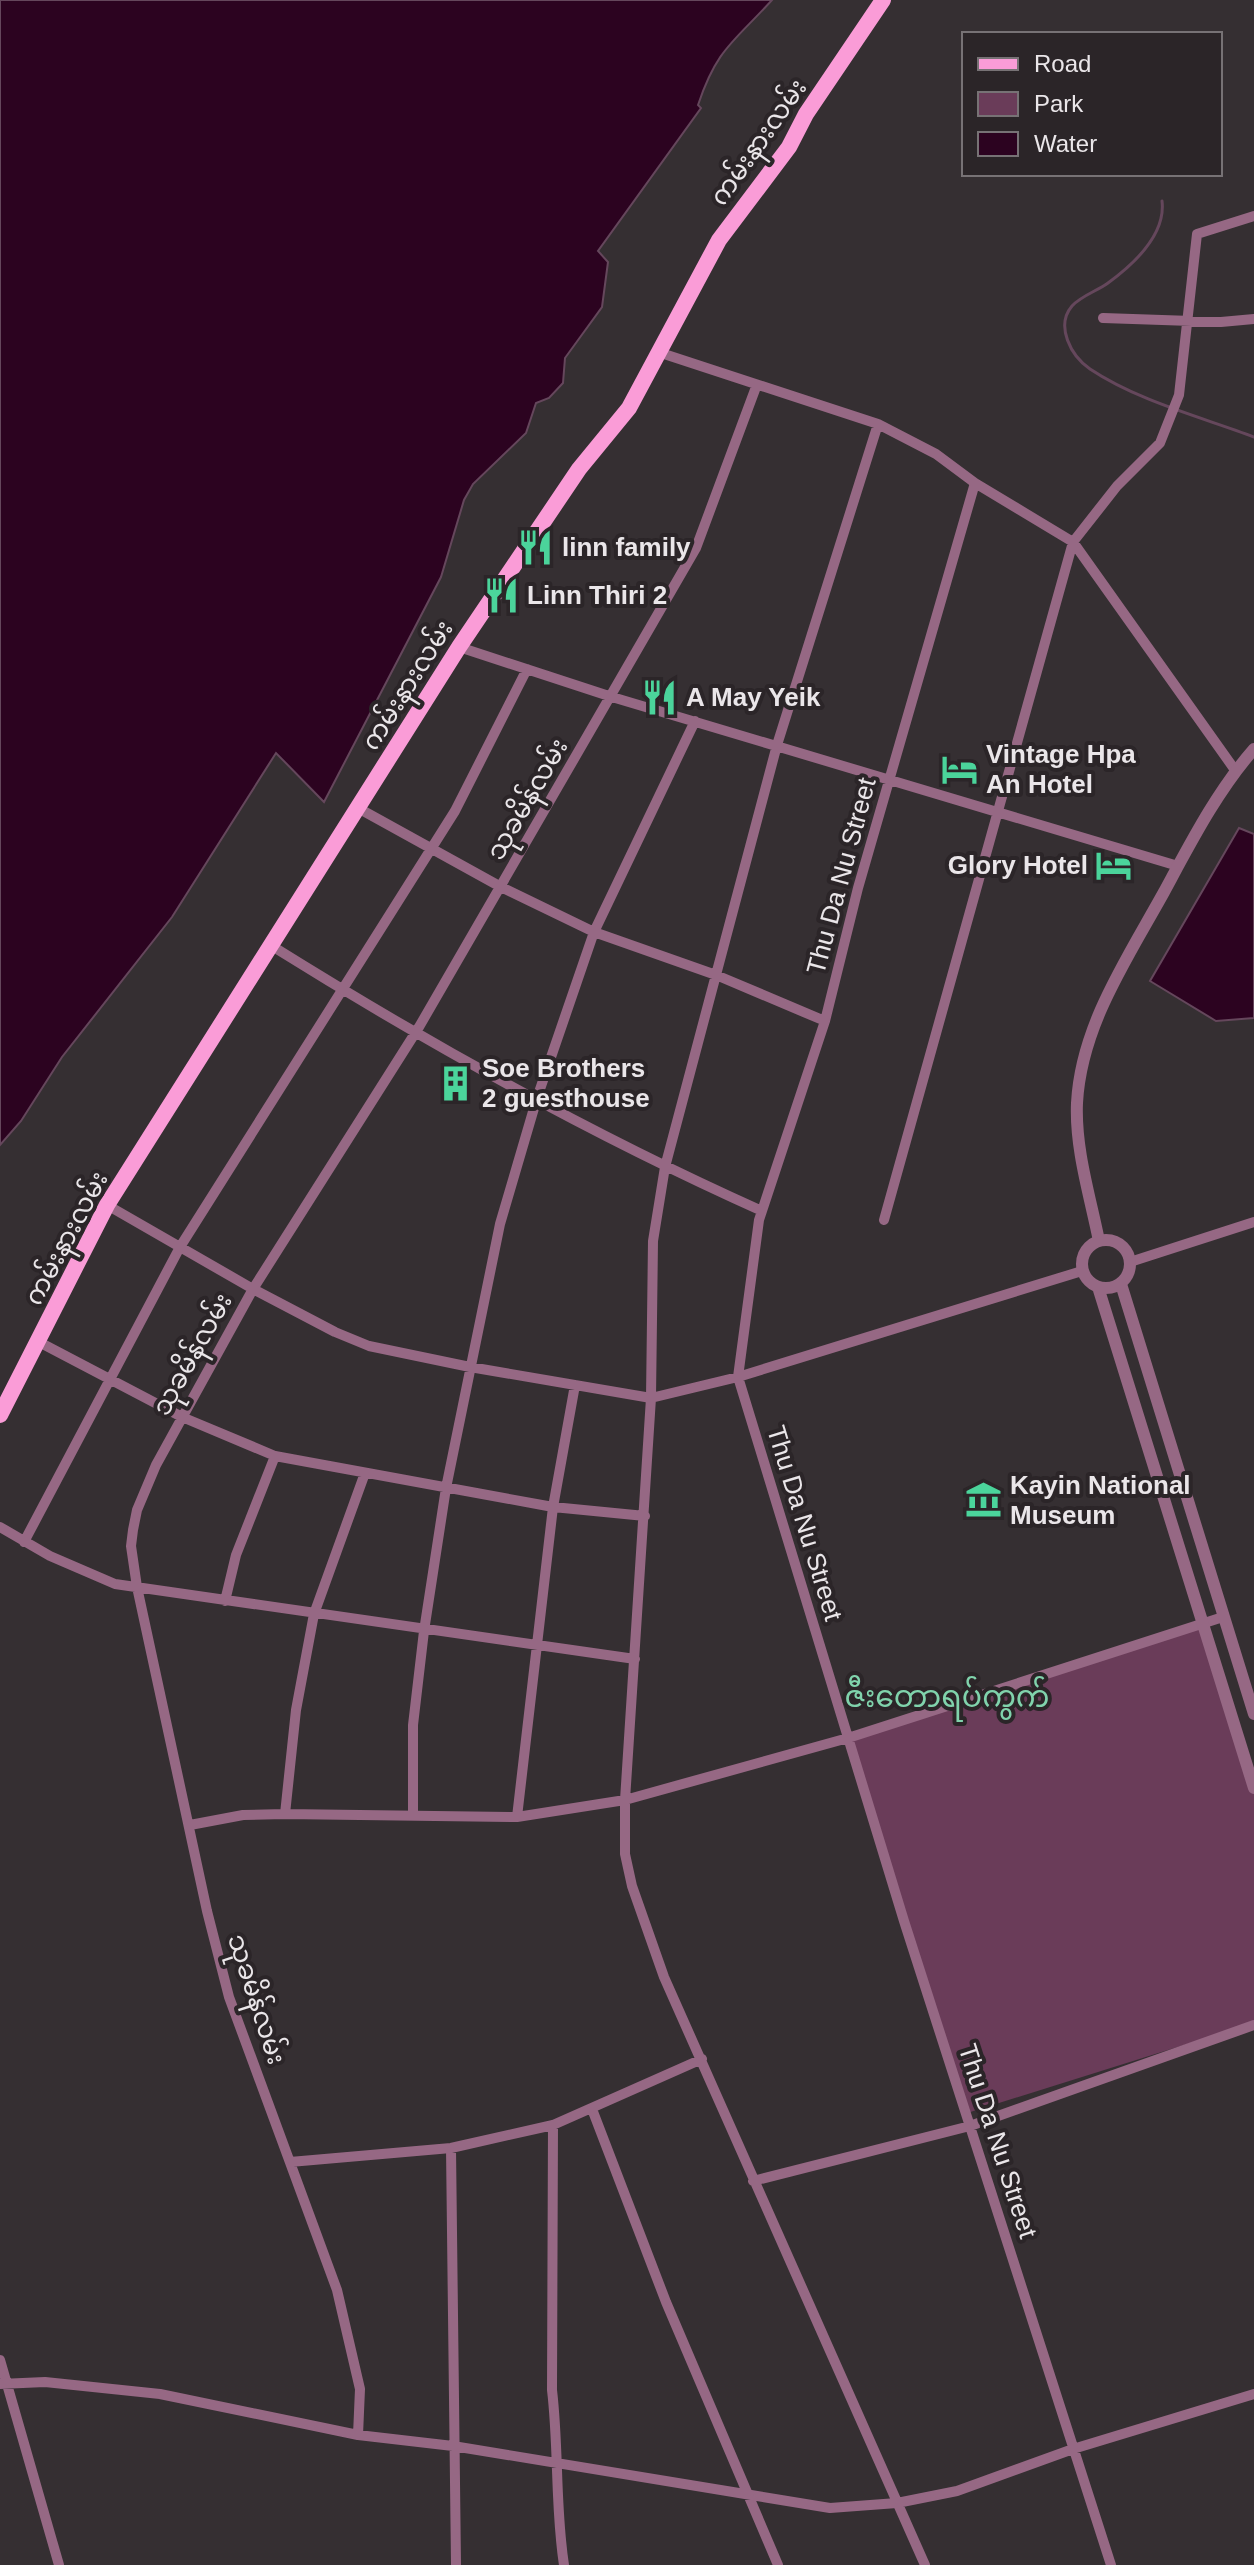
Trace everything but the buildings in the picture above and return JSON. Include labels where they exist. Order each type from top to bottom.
[{"type":"main road","name":"ကမ်းနားလမ်း","points":[[0,1415],[107,1205],[459,647],[579,469],[629,408],[719,240],[789,147],[806,114],[883,0]]},
{"type":"street","points":[[884,1220],[1073,542],[1117,486],[1160,443],[1170,421],[1179,395],[1197,234],[1254,216]]},
{"type":"street","points":[[1103,318],[1189,321],[1254,319]]},
{"type":"street","points":[[661,353],[756,387],[878,424],[936,454],[975,483],[1073,542],[1235,770]]},
{"type":"street","name":"သုခမိန်လမ်း","points":[[358,2435],[360,2389],[337,2290],[229,1997],[137,1587],[131,1546],[137,1510],[182,1417],[253,1289],[414,1035],[696,548],[756,387]]},
{"type":"street","points":[[878,424],[777,745],[665,1167],[653,1241],[651,1398],[625,1800],[625,1854],[632,1886],[664,1977],[925,2565]]},
{"type":"street","name":"Thu Da Nu Street","points":[[975,483],[858,888],[825,1021],[762,1211],[738,1377],[848,1738],[1111,2565]]},
{"type":"street","points":[[459,647],[612,697],[891,777],[1178,866]]},
{"type":"street","points":[[24,1542],[180,1247],[432,849],[476,775],[527,669]]},
{"type":"street","points":[[413,1816],[413,1725],[424,1631],[446,1488],[500,1224],[537,1098],[594,932],[695,721]]},
{"type":"street","points":[[1099,1241],[1077,1135],[1080,1076],[1094,1024],[1178,866],[1235,770],[1254,749]]},
{"type":"street","points":[[358,808],[501,887],[594,932],[716,975],[825,1021]]},
{"type":"street","points":[[272,946],[414,1035],[665,1167],[762,1211]]},
{"type":"street","points":[[107,1205],[253,1289],[369,1346],[651,1398],[738,1377],[1082,1271]]},
{"type":"street","points":[[1130,1262],[1254,1222]]},
{"type":"street","points":[[1254,1714],[1121,1284],[1130,1270],[1130,1262],[1123,1247],[1107,1240],[1099,1241],[1083,1256],[1082,1271],[1098,1287],[1254,1788]]},
{"type":"street","points":[[1098,1287],[1121,1284]]},
{"type":"street","points":[[39,1342],[182,1417],[275,1456],[553,1507],[645,1516]]},
{"type":"street","points":[[517,1817],[553,1507],[575,1385]]},
{"type":"street","points":[[1148,1446],[1169,1441]]},
{"type":"street","points":[[225,1601],[236,1555],[275,1456]]},
{"type":"street","points":[[285,1814],[296,1710],[314,1614],[365,1473]]},
{"type":"street","points":[[0,1527],[91,1576],[137,1587],[424,1631],[635,1659]]},
{"type":"street","points":[[190,1825],[243,1815],[517,1817],[625,1800],[848,1738],[1223,1617]]},
{"type":"street","points":[[753,2181],[970,2126],[1254,2025]]},
{"type":"street","points":[[290,2162],[451,2148],[553,2125],[702,2059]]},
{"type":"street","points":[[592,2109],[666,2302],[778,2565]]},
{"type":"street","points":[[553,2125],[552,2390],[557,2517],[564,2565]]},
{"type":"street","points":[[451,2148],[454,2565]]},
{"type":"street","points":[[0,2360],[3,2384],[59,2565]]},
{"type":"street","points":[[3,2384],[45,2382],[160,2394],[358,2435],[453,2446],[830,2508],[897,2503],[957,2491],[1073,2449],[1254,2394]]},
{"type":"green space","points":[[1202,1623],[1254,1788],[1254,2023],[964,2114],[848,1738]]},
{"type":"water","points":[[0,0],[772,0],[720,58],[705,86],[698,105],[701,108],[598,251],[608,262],[602,307],[565,358],[563,383],[549,398],[536,403],[526,433],[473,484],[464,500],[441,577],[324,802],[276,753],[172,917],[62,1057],[21,1121],[0,1145]]},
{"type":"water","points":[[1239,828],[1254,834],[1254,1018],[1216,1021],[1150,981]]},
{"type":"waterway","points":[[1162,201],[1159,225],[1138,257],[1108,283],[1080,299],[1067,314],[1065,331],[1071,349],[1090,369],[1128,390],[1254,437]]},
{"type":"place","name":"linn family","points":[[536,547]]},
{"type":"place","name":"Linn Thiri 2","points":[[501,595]]},
{"type":"place","name":"A May Yeik","points":[[660,697]]},
{"type":"place","name":"Vintage Hpa An Hotel","points":[[960,769]]},
{"type":"place","name":"Glory Hotel","points":[[1114,865]]},
{"type":"place","name":"Soe Brothers 2 guesthouse","points":[[456,1083]]},
{"type":"place","name":"Kayin National Museum","points":[[984,1500]]},
{"type":"district","name":"ဇီးတောရပ်ကွက်","points":[[947,1697]]}]
